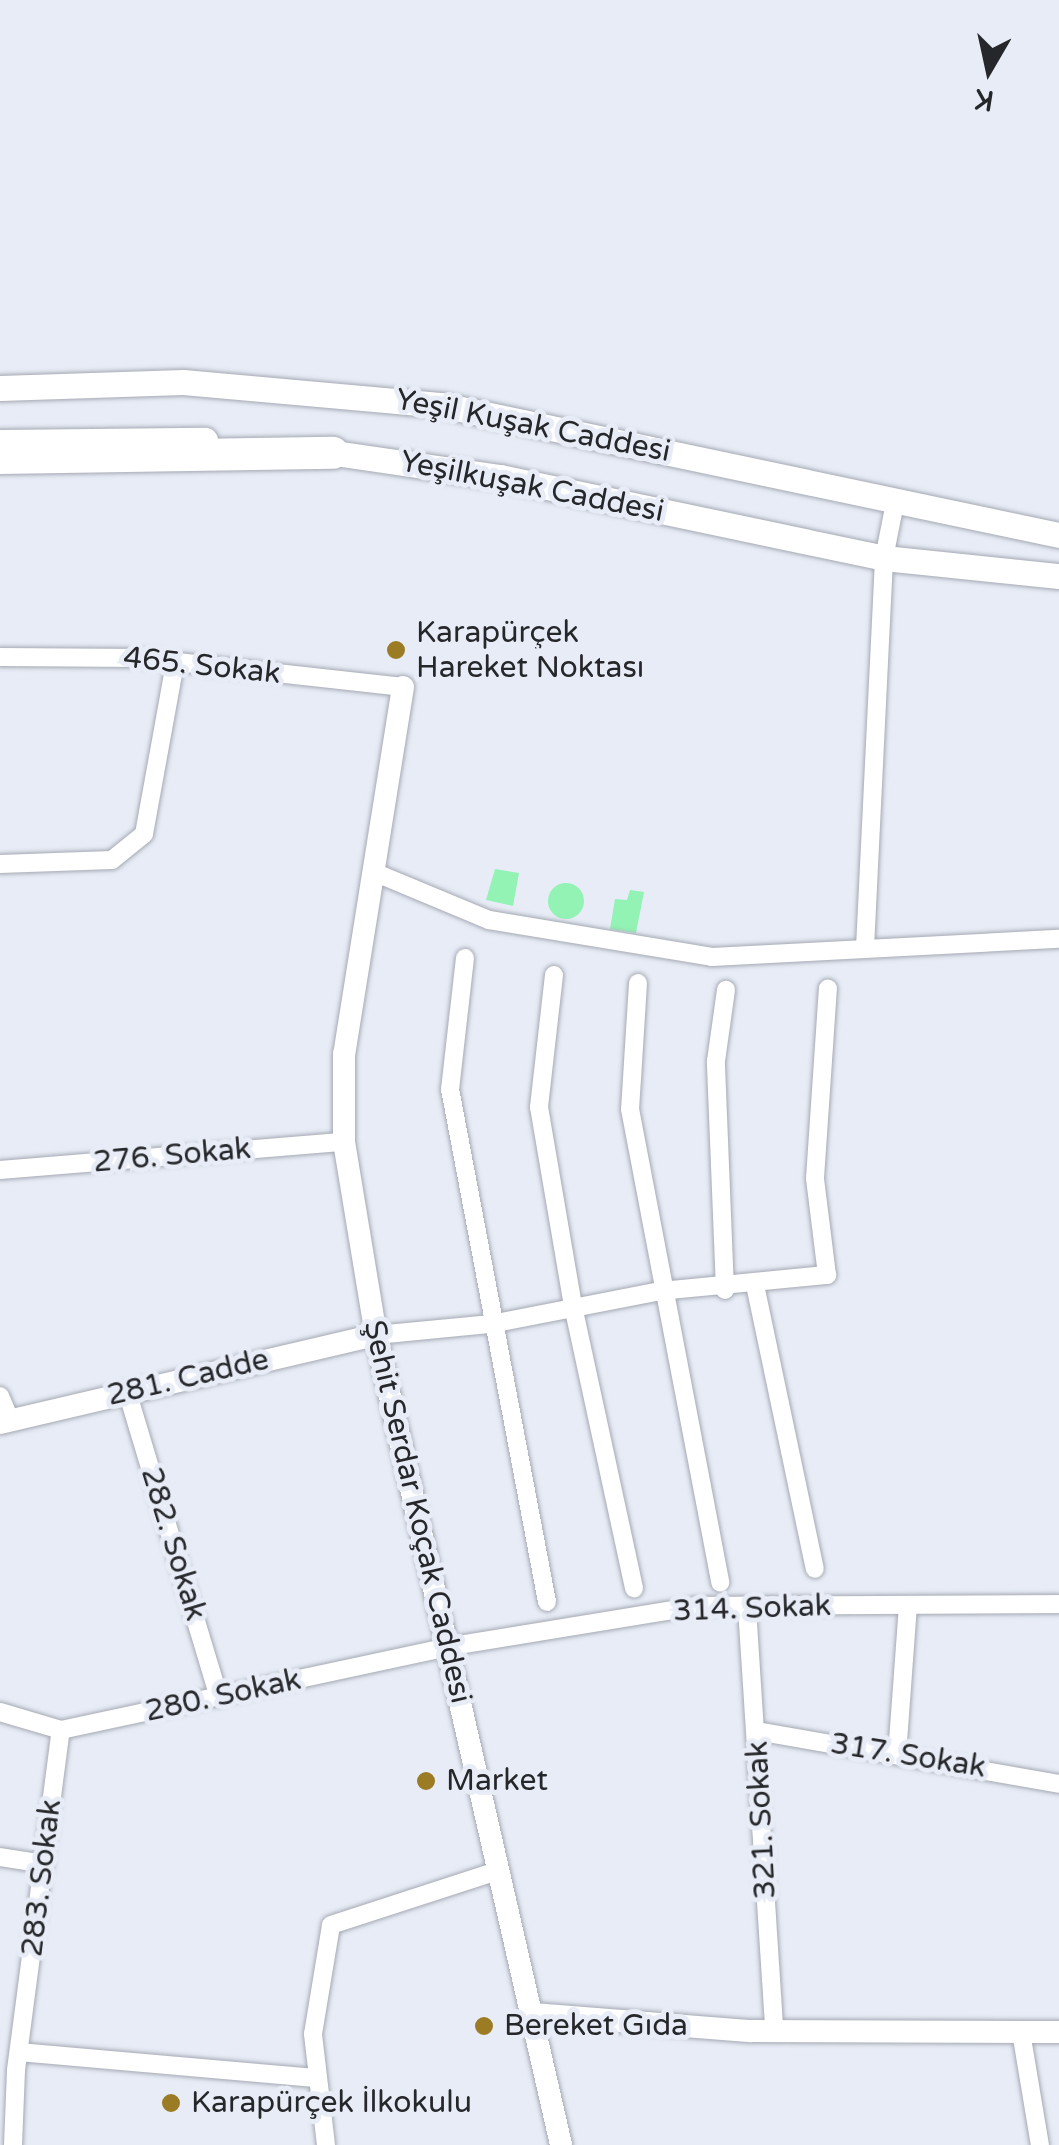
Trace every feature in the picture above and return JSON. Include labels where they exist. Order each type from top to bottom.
[{"type":"highway","points":[[0,458],[333,452]]},
{"type":"main road","name":"Yeşil Kuşak Caddesi","points":[[0,388],[184,382],[442,405],[894,504],[1059,535]]},
{"type":"main road","name":"Yeşilkuşak Caddesi","points":[[0,442],[203,440],[333,452],[550,486],[884,558],[1059,576]]},
{"type":"street","points":[[865,948],[884,558],[894,504]]},
{"type":"street","name":"465. Sokak","points":[[0,657],[175,663],[403,687]]},
{"type":"street","points":[[0,864],[112,860],[144,834],[175,663]]},
{"type":"street","name":"Şehit Serdar Koçak Caddesi","points":[[403,687],[344,1054],[344,1142],[376,1335],[561,2145]]},
{"type":"street","points":[[376,873],[489,920],[663,951],[764,958],[865,948],[1059,940]]},
{"type":"street","points":[[465,958],[450,1089],[546,1602]]},
{"type":"street","points":[[554,975],[539,1107],[573,1306],[634,1588]]},
{"type":"street","points":[[638,983],[630,1110],[660,1292],[720,1584]]},
{"type":"street","points":[[376,1335],[491,1324],[660,1292],[725,1290],[827,1275],[814,1178],[828,988]]},
{"type":"street","points":[[725,1290],[716,1061],[726,990]]},
{"type":"street","name":"276. Sokak","points":[[0,1170],[344,1142]]},
{"type":"street","points":[[755,1285],[815,1570]]},
{"type":"street","name":"281. Cadde","points":[[5,1421],[376,1335]]},
{"type":"street","name":"282. Sokak","points":[[126,1390],[220,1698]]},
{"type":"street","points":[[0,1396],[5,1421]]},
{"type":"street","name":"314. Sokak","points":[[447,1648],[697,1606],[1059,1604]]},
{"type":"street","points":[[898,1754],[908,1605]]},
{"type":"street","name":"321. Sokak","points":[[748,1608],[774,2032]]},
{"type":"street","name":"280. Sokak","points":[[0,1712],[61,1730],[447,1648]]},
{"type":"street","name":"283. Sokak","points":[[10,2140],[61,1730]]},
{"type":"street","name":"317. Sokak","points":[[756,1731],[1059,1784]]},
{"type":"street","points":[[0,1857],[44,1864]]},
{"type":"street","points":[[326,2145],[315,2078],[313,2034],[331,1925],[497,1871]]},
{"type":"street","points":[[533,2014],[774,2032],[1059,2032]]},
{"type":"street","points":[[1020,2032],[1040,2145]]},
{"type":"street","points":[[19,2052],[315,2078]]},
{"type":"green space","points":[[495,869],[519,873],[513,906],[486,900]]},
{"type":"green space","points":[[566,883],[579,888],[584,901],[579,914],[566,919],[553,914],[548,901],[553,888]]},
{"type":"green space","points":[[630,890],[644,892],[636,933],[610,929],[615,899],[627,900]]},
{"type":"place","name":"Karapürçek Hareket Noktası","points":[[396,650]]},
{"type":"place","name":"Market","points":[[426,1781]]},
{"type":"place","name":"Bereket Gıda","points":[[484,2026]]},
{"type":"place","name":"Karapürçek İlkokulu","points":[[171,2103]]}]
